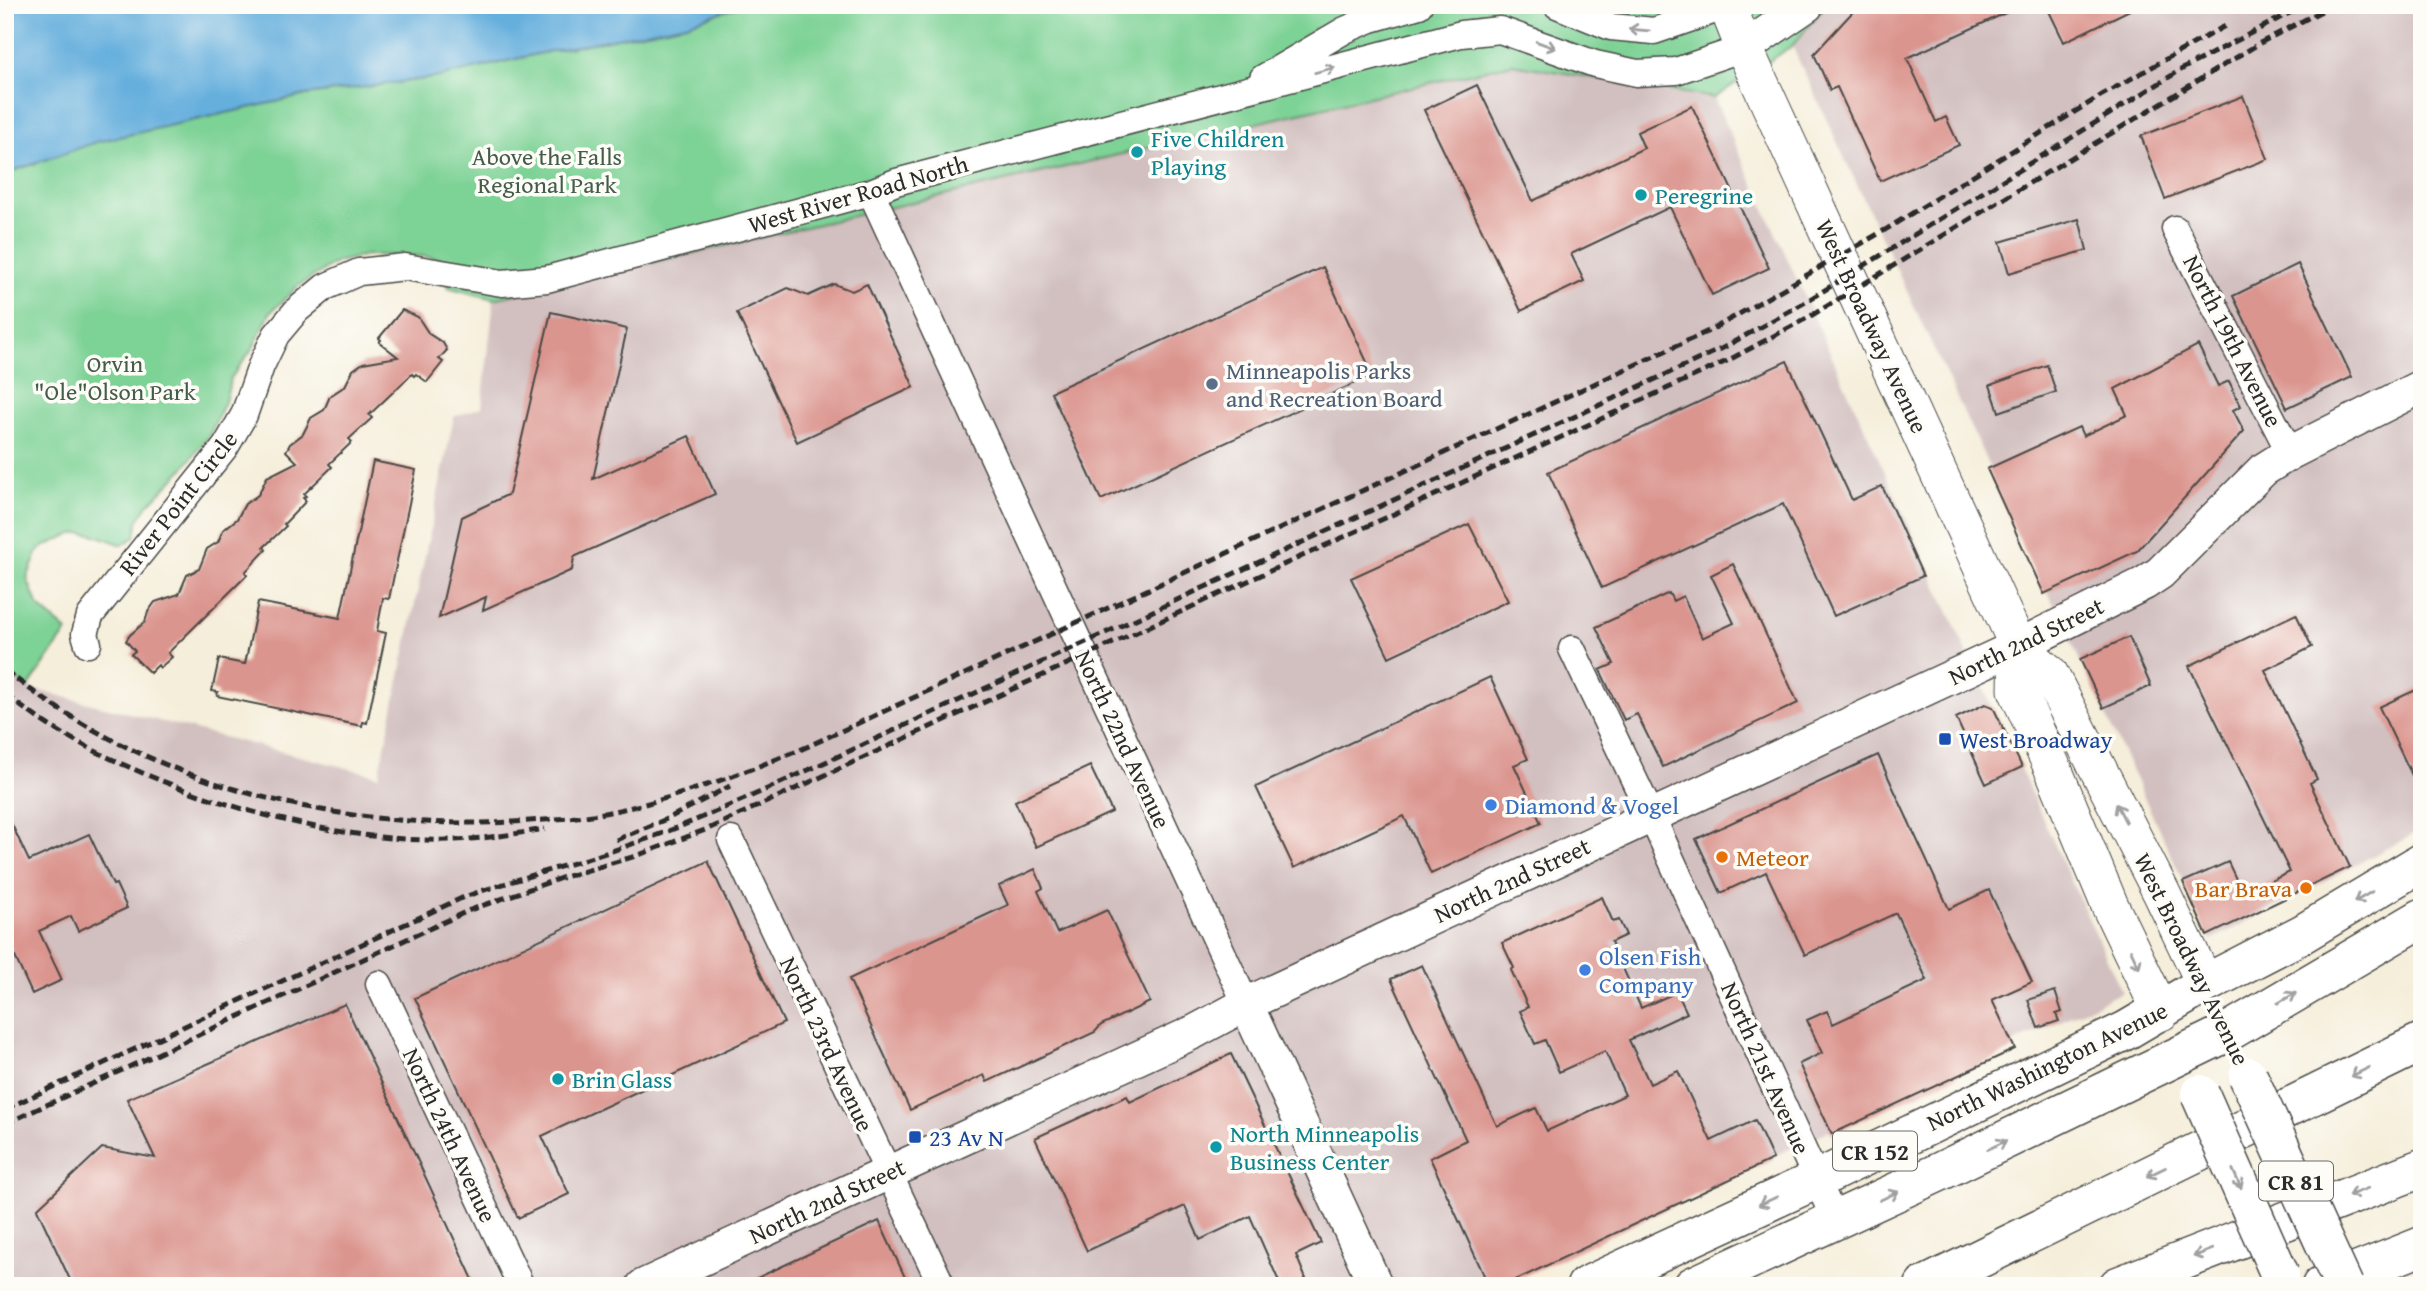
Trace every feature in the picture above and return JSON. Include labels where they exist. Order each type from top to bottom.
[{"type":"main road","name":"West Broadway Avenue","points":[[1728,6],[1744,48],[2018,646],[2049,673],[2161,892],[2344,1286]]},
{"type":"main road","name":"West Broadway Avenue","points":[[2018,646],[2017,690],[2110,906],[2200,1094],[2284,1286]]},
{"type":"main road","name":"North Washington Avenue","points":[[1586,1286],[2115,1037],[2171,1034],[2216,1007],[2301,934],[2422,862]]},
{"type":"main road","name":"North Washington Avenue","points":[[1693,1286],[1935,1174],[2216,1007],[2422,918]]},
{"type":"main road","points":[[1924,1286],[2422,1042]]},
{"type":"main road","points":[[2118,1286],[2422,1168]]},
{"type":"main road","points":[[2321,1286],[2422,1247]]},
{"type":"street","name":"West River Road North","points":[[1236,95],[1345,30],[1419,5]]},
{"type":"street","points":[[1557,5],[1611,27],[1654,31],[1728,6]]},
{"type":"street","name":"West River Road North","points":[[480,280],[502,283],[547,279],[871,192],[896,182],[1461,34],[1500,30],[1595,64],[1637,73],[1676,71],[1744,48],[1807,5]]},
{"type":"street","name":"North 22nd Avenue","points":[[871,192],[1376,1286]]},
{"type":"street","name":"North 19th Avenue","points":[[2175,229],[2290,453]]},
{"type":"street","name":"River Point Circle","points":[[88,644],[85,635],[90,615],[226,446],[244,415],[261,366],[276,335],[296,310],[325,286],[359,272],[379,268],[405,267],[480,280]]},
{"type":"street","name":"North 2nd Street","points":[[643,1286],[1194,1032],[1246,1004],[2018,646],[2145,583],[2160,573],[2263,470],[2290,453],[2422,386]]},
{"type":"street","name":"North 21st Avenue","points":[[1572,649],[1651,815],[1835,1220]]},
{"type":"street","name":"North 23rd Avenue","points":[[731,840],[942,1286]]},
{"type":"street","name":"North 24th Avenue","points":[[379,984],[521,1286]]},
{"type":"shaded area","points":[[1826,5],[2422,5],[2422,830],[2211,940],[1792,46]]},
{"type":"shaded area","points":[[1512,64],[1714,98],[2122,992],[1500,1286],[5,1286],[5,670],[28,688],[379,776],[454,417],[482,407],[494,299]]},
{"type":"green space","name":"Above the Falls Regional Park","points":[[742,5],[1826,5],[1792,46],[1714,98],[1512,64],[494,299],[447,287],[451,260],[421,256],[367,255],[337,262],[298,286],[270,313],[253,348],[231,378],[225,402],[210,434],[183,469],[148,505],[138,520],[135,537],[122,545],[88,534],[72,534],[39,549],[27,578],[38,606],[67,631],[28,688],[5,670],[5,174],[96,142],[306,95],[439,77],[686,24]]},
{"type":"water","points":[[5,5],[742,5],[686,24],[439,77],[306,95],[96,142],[5,174]]},
{"type":"building","points":[[1859,5],[2023,5],[1907,58],[1936,122],[1946,117],[1959,145],[1880,181],[1837,87],[1830,90],[1814,54]]},
{"type":"building","points":[[2046,5],[2140,5],[2064,42]]},
{"type":"building","name":"Peregrine","points":[[1477,85],[1533,201],[1644,148],[1637,132],[1692,106],[1769,268],[1712,295],[1670,207],[1571,254],[1584,281],[1521,311],[1424,110]]},
{"type":"building","points":[[2243,96],[2268,159],[2165,199],[2141,136]]},
{"type":"building","points":[[2079,219],[2087,250],[2009,273],[2000,242]]},
{"type":"building","points":[[2298,264],[2352,377],[2287,408],[2233,296]]},
{"type":"building","name":"Minneapolis Parks and Recreation Board","points":[[1323,267],[1373,375],[1101,500],[1051,392]]},
{"type":"building","points":[[834,284],[852,291],[867,284],[914,387],[797,442],[737,313],[788,288],[808,296]]},
{"type":"building","points":[[402,310],[418,317],[429,334],[443,343],[447,350],[439,359],[443,362],[427,382],[412,374],[369,415],[372,418],[349,439],[352,442],[329,464],[332,467],[304,494],[306,501],[264,547],[266,550],[245,572],[247,575],[168,653],[172,657],[150,673],[131,654],[135,651],[126,641],[130,635],[145,622],[155,602],[179,594],[187,575],[199,569],[207,549],[218,542],[223,530],[237,519],[245,504],[258,495],[267,477],[297,462],[286,451],[290,444],[303,434],[311,418],[324,410],[330,396],[345,386],[353,370],[363,363],[398,357],[379,342],[379,338]]},
{"type":"building","points":[[551,312],[627,329],[593,479],[689,436],[715,494],[574,557],[572,570],[483,610],[486,597],[439,618],[462,517],[509,494]]},
{"type":"building","points":[[2198,345],[2218,386],[2229,381],[2241,406],[2233,410],[2244,431],[2137,551],[2044,594],[1987,469],[2079,427],[2083,436],[2127,415],[2115,389]]},
{"type":"building","points":[[1787,361],[1852,500],[1882,486],[1923,576],[1834,616],[1783,504],[1602,588],[1548,472]]},
{"type":"building","points":[[2047,365],[2056,392],[1999,412],[1990,385]]},
{"type":"building","points":[[373,461],[416,470],[389,599],[383,598],[377,631],[386,633],[367,723],[363,722],[362,726],[217,696],[218,692],[212,691],[219,659],[245,664],[258,602],[340,618]]},
{"type":"building","points":[[1469,524],[1508,601],[1389,657],[1351,578]]},
{"type":"building","points":[[1733,564],[1798,703],[1663,767],[1637,714],[1624,720],[1600,670],[1614,664],[1596,627],[1669,593],[1673,601],[1683,596],[1702,638],[1734,623],[1711,575]]},
{"type":"building","points":[[2296,614],[2312,647],[2265,670],[2317,779],[2310,783],[2350,867],[2207,936],[2183,882],[2228,862],[2243,894],[2290,872],[2189,666]]},
{"type":"building","points":[[2129,637],[2151,686],[2103,708],[2080,659]]},
{"type":"building","points":[[1490,677],[1528,759],[1514,765],[1541,823],[1431,874],[1404,816],[1294,868],[1256,787]]},
{"type":"building","points":[[2422,687],[2422,796],[2379,707]]},
{"type":"building","points":[[1985,704],[1993,707],[2022,767],[1986,784],[1956,718]]},
{"type":"building","points":[[1878,755],[1949,909],[1989,890],[2032,982],[1992,1000],[2015,1049],[1832,1134],[1799,1064],[1822,1053],[1807,1020],[1827,1011],[1833,1024],[1927,980],[1896,913],[1805,955],[1766,872],[1721,893],[1696,839]]},
{"type":"building","points":[[1090,766],[1112,812],[1036,847],[1015,801]]},
{"type":"building","points":[[5,810],[29,861],[89,834],[127,908],[78,931],[71,916],[39,931],[62,980],[32,994],[5,935]]},
{"type":"building","name":"Brin Glass","points":[[708,861],[784,1023],[542,1136],[569,1194],[518,1218],[415,998]]},
{"type":"building","points":[[1035,869],[1043,888],[1038,891],[1057,933],[1107,910],[1150,1002],[1101,1025],[1095,1032],[987,1082],[984,1075],[910,1110],[849,979],[1008,905],[999,886]]},
{"type":"building","points":[[1602,897],[1613,922],[1619,920],[1626,935],[1611,942],[1641,1008],[1677,992],[1687,1013],[1629,1040],[1650,1084],[1678,1071],[1711,1141],[1755,1120],[1773,1159],[1503,1286],[1489,1286],[1430,1158],[1466,1140],[1391,979],[1422,965],[1497,1126],[1536,1108],[1547,1131],[1625,1095],[1605,1051],[1559,1072],[1545,1040],[1535,1044],[1520,1011],[1528,1007],[1502,943]]},
{"type":"building","points":[[2055,991],[2062,1012],[2056,1014],[2059,1021],[2038,1028],[2028,1000]]},
{"type":"building","points":[[345,1004],[476,1286],[73,1286],[37,1209],[102,1148],[155,1158],[127,1099]]},
{"type":"building","points":[[1231,1054],[1321,1243],[1296,1255],[1306,1279],[1291,1286],[1281,1286],[1250,1216],[1200,1240],[1185,1206],[1087,1251],[1035,1138],[1127,1096],[1130,1102]]},
{"type":"building","points":[[879,1221],[909,1286],[740,1286]]},
{"type":"railway","points":[[5,1109],[464,897],[652,837],[765,790],[1721,349],[1802,304],[2184,68],[2305,5]]},
{"type":"railway","points":[[5,1124],[470,910],[561,878],[636,856],[708,829],[1727,361],[1809,317],[2260,43],[2333,5]]},
{"type":"railway","points":[[5,670],[60,710],[119,743],[181,771],[245,792],[311,808],[378,818],[446,823],[513,822],[598,814],[675,795],[726,779],[800,750],[1713,329],[1885,230],[2102,95],[2225,26]]},
{"type":"railway","points":[[5,695],[51,727],[103,755],[151,777],[258,813],[367,835],[421,840],[471,839],[545,829]]},
{"type":"railway","points":[[616,840],[669,818],[730,786]]},
{"type":"place","name":"Five Children Playing","points":[[1137,152]]},
{"type":"place","name":"Peregrine","points":[[1641,195]]},
{"type":"place","name":"Minneapolis Parks and Recreation Board","points":[[1212,384]]},
{"type":"place","name":"West Broadway","points":[[1945,739]]},
{"type":"place","name":"Diamond & Vogel","points":[[1491,805]]},
{"type":"place","name":"Meteor","points":[[1722,857]]},
{"type":"place","name":"Bar Brava","points":[[2306,888]]},
{"type":"place","name":"Olsen Fish Company","points":[[1585,970]]},
{"type":"place","name":"Brin Glass","points":[[558,1079]]},
{"type":"place","name":"23 Av N","points":[[915,1137]]},
{"type":"place","name":"North Minneapolis Business Center","points":[[1216,1147]]},
{"type":"park label","name":"Orvin \"Ole\"Olson Park","points":[[115,377]]}]
